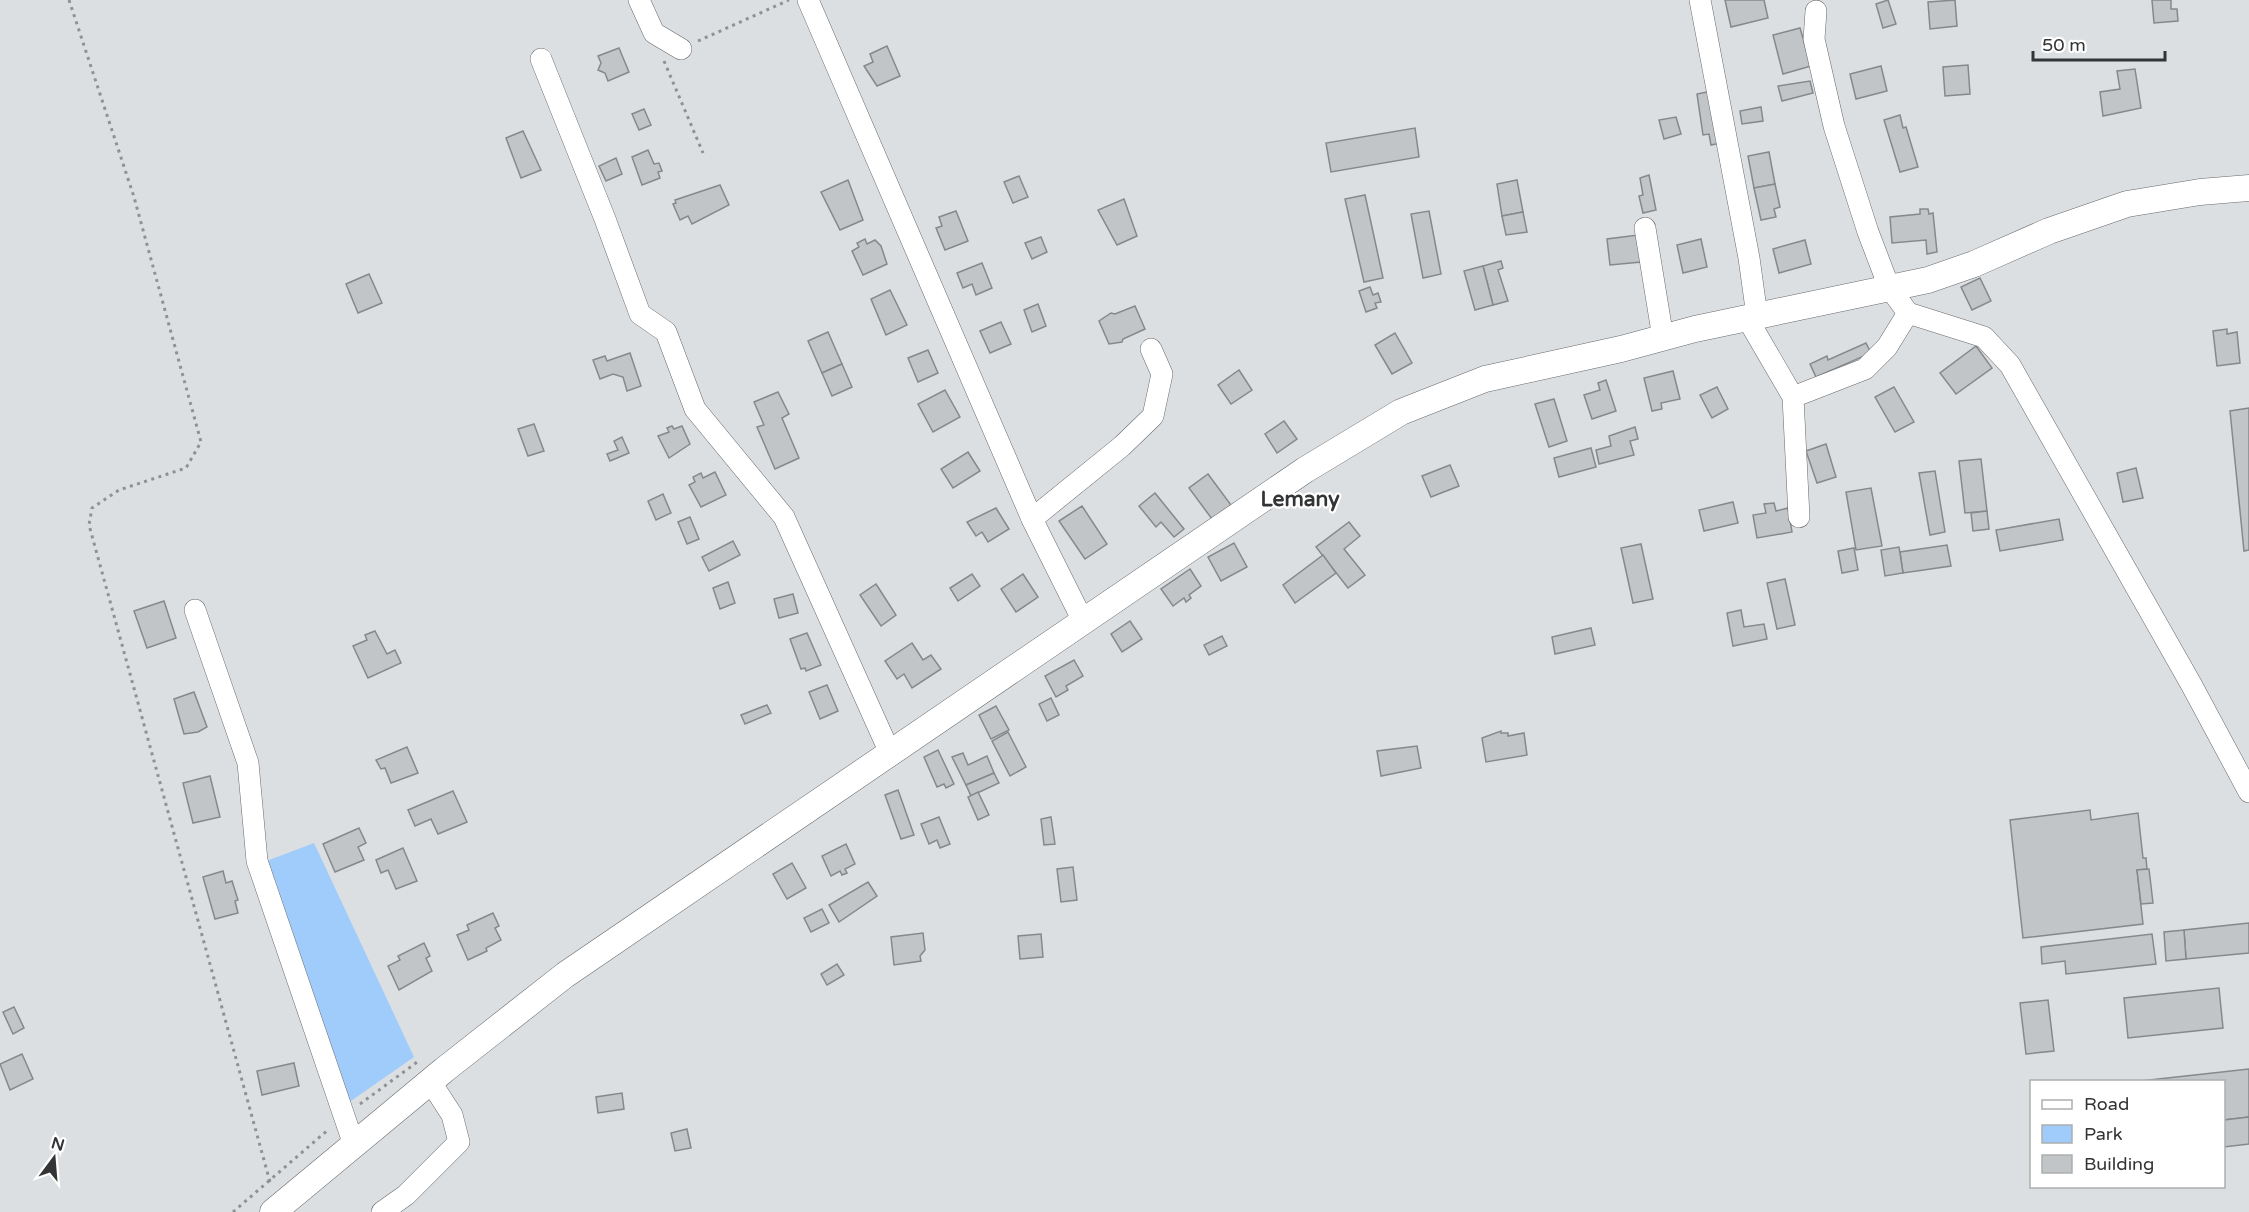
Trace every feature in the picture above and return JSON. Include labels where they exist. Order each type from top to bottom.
[{"type":"main road","points":[[286,1208],[354,1145],[430,1081],[565,975],[1314,464],[1401,412],[1485,379],[1943,275],[2049,231],[2127,204],[2200,192],[2249,188]]},
{"type":"street","points":[[639,0],[654,33],[681,49]]},
{"type":"street","points":[[808,0],[1032,519],[1083,621]]},
{"type":"street","points":[[1700,0],[1749,258],[1752,317],[1793,397],[1799,517]]},
{"type":"street","points":[[1816,11],[1814,39],[1834,126],[1868,232],[1889,287],[1908,313],[1984,337],[2010,364],[2180,663],[2249,792]]},
{"type":"street","points":[[541,59],[640,314],[666,332],[695,409],[784,517],[890,753]]},
{"type":"street","points":[[1645,228],[1663,338]]},
{"type":"street","points":[[1793,397],[1866,369],[1887,347],[1908,313]]},
{"type":"street","points":[[1032,519],[1122,446],[1153,416],[1162,374],[1151,349]]},
{"type":"street","points":[[195,610],[248,763],[257,861],[354,1145]]},
{"type":"street","points":[[382,1212],[406,1195],[459,1142],[452,1115],[430,1081]]},
{"type":"path","points":[[69,0],[134,197],[201,442],[186,468],[119,490],[92,508],[89,525],[269,1180],[286,1208]]},
{"type":"path","points":[[703,153],[663,57],[789,0]]},
{"type":"green space","points":[[314,843],[414,1057],[348,1103],[264,862]]},
{"type":"building","points":[[1725,0],[1764,0],[1768,18],[1731,27]]},
{"type":"building","points":[[1888,0],[1896,24],[1883,28],[1876,4]]},
{"type":"building","points":[[1955,0],[1957,26],[1930,29],[1928,2]]},
{"type":"building","points":[[2152,0],[2171,0],[2171,9],[2177,9],[2178,21],[2154,23]]},
{"type":"building","points":[[1800,28],[1811,66],[1783,74],[1773,35]]},
{"type":"building","points":[[887,46],[900,76],[877,86],[864,66],[873,62],[870,54]]},
{"type":"building","points":[[619,48],[629,72],[608,81],[605,73],[598,70],[601,63],[598,56]]},
{"type":"building","points":[[1968,65],[1970,94],[1945,96],[1943,67]]},
{"type":"building","points":[[1881,66],[1887,91],[1856,99],[1850,74]]},
{"type":"building","points":[[2135,69],[2141,108],[2103,116],[2100,92],[2120,89],[2117,71]]},
{"type":"building","points":[[1810,81],[1813,93],[1782,101],[1778,86]]},
{"type":"building","points":[[1712,91],[1725,142],[1711,145],[1709,134],[1703,135],[1697,94]]},
{"type":"building","points":[[1761,107],[1763,121],[1742,124],[1740,111]]},
{"type":"building","points":[[644,109],[651,125],[639,130],[632,114]]},
{"type":"building","points":[[1900,115],[1918,167],[1900,172],[1884,120]]},
{"type":"building","points":[[1676,117],[1681,134],[1664,139],[1659,120]]},
{"type":"building","points":[[1415,128],[1419,157],[1331,172],[1326,143]]},
{"type":"building","points":[[523,131],[541,170],[521,178],[506,138]]},
{"type":"building","points":[[648,150],[654,164],[659,163],[662,171],[658,172],[660,178],[642,185],[632,157]]},
{"type":"building","points":[[1769,152],[1775,184],[1754,188],[1748,156]]},
{"type":"building","points":[[616,158],[622,174],[606,181],[599,166]]},
{"type":"building","points":[[1649,175],[1656,210],[1643,213],[1639,196],[1643,195],[1640,178]]},
{"type":"building","points":[[1019,176],[1028,197],[1013,203],[1004,182]]},
{"type":"building","points":[[848,180],[863,220],[840,230],[821,192]]},
{"type":"building","points":[[1517,180],[1523,212],[1502,216],[1497,184]]},
{"type":"building","points":[[1775,184],[1780,207],[1774,209],[1776,217],[1761,220],[1754,188]]},
{"type":"building","points":[[720,185],[729,205],[692,224],[688,216],[680,220],[673,204],[676,203],[675,200]]},
{"type":"building","points":[[1365,195],[1383,278],[1364,282],[1345,199]]},
{"type":"building","points":[[1124,199],[1137,236],[1117,245],[1098,210]]},
{"type":"building","points":[[1920,209],[1928,209],[1929,214],[1933,213],[1937,252],[1927,254],[1926,240],[1892,243],[1890,217],[1920,214]]},
{"type":"building","points":[[956,211],[968,241],[945,250],[936,228],[942,226],[939,217]]},
{"type":"building","points":[[1429,211],[1441,274],[1423,278],[1411,214]]},
{"type":"building","points":[[1523,212],[1527,232],[1506,235],[1502,216]]},
{"type":"building","points":[[1638,235],[1641,262],[1610,265],[1607,239]]},
{"type":"building","points":[[1041,237],[1047,252],[1032,259],[1025,243]]},
{"type":"building","points":[[865,239],[867,244],[875,240],[881,246],[887,264],[863,275],[852,251],[859,247],[857,243]]},
{"type":"building","points":[[1701,239],[1707,267],[1683,273],[1677,245]]},
{"type":"building","points":[[1805,240],[1811,264],[1779,273],[1773,249]]},
{"type":"building","points":[[1501,261],[1503,268],[1498,270],[1508,301],[1493,305],[1483,266]]},
{"type":"building","points":[[982,263],[992,288],[976,295],[972,284],[963,288],[957,273]]},
{"type":"building","points":[[1483,266],[1493,305],[1475,310],[1464,271]]},
{"type":"building","points":[[369,274],[382,303],[358,313],[346,284]]},
{"type":"building","points":[[1980,278],[1991,301],[1972,310],[1961,287]]},
{"type":"building","points":[[1370,287],[1373,295],[1378,293],[1381,302],[1375,303],[1377,308],[1366,312],[1359,291]]},
{"type":"building","points":[[890,290],[907,325],[886,335],[871,299]]},
{"type":"building","points":[[1038,304],[1046,326],[1032,332],[1024,310]]},
{"type":"building","points":[[1135,306],[1145,329],[1123,339],[1122,342],[1109,344],[1099,321],[1111,313],[1115,314]]},
{"type":"building","points":[[1001,322],[1011,344],[990,353],[980,331]]},
{"type":"building","points":[[2227,329],[2227,334],[2237,332],[2240,363],[2217,366],[2213,331]]},
{"type":"building","points":[[828,332],[842,364],[822,373],[808,341]]},
{"type":"building","points":[[1395,333],[1412,363],[1392,374],[1375,345]]},
{"type":"building","points":[[1866,343],[1871,353],[1816,377],[1810,364],[1827,356],[1828,360]]},
{"type":"building","points":[[1976,346],[1992,368],[1956,394],[1940,373]]},
{"type":"building","points":[[928,350],[938,373],[918,382],[908,358]]},
{"type":"building","points":[[630,353],[641,386],[627,391],[623,377],[613,374],[600,379],[593,360],[605,356],[607,361]]},
{"type":"building","points":[[842,364],[852,387],[832,396],[822,373]]},
{"type":"building","points":[[1239,370],[1252,390],[1231,404],[1218,385]]},
{"type":"building","points":[[1673,371],[1680,399],[1661,403],[1662,409],[1652,411],[1644,378]]},
{"type":"building","points":[[1606,380],[1616,411],[1592,419],[1584,395],[1600,390],[1598,383]]},
{"type":"building","points":[[1717,387],[1728,409],[1712,418],[1700,395]]},
{"type":"building","points":[[1894,387],[1914,422],[1895,432],[1875,397]]},
{"type":"building","points":[[945,390],[960,417],[933,432],[918,404]]},
{"type":"building","points":[[778,392],[789,414],[782,418],[799,458],[775,469],[757,427],[764,425],[754,402]]},
{"type":"building","points":[[1554,399],[1567,441],[1549,447],[1535,404]]},
{"type":"building","points":[[2249,408],[2249,550],[2244,551],[2230,411]]},
{"type":"building","points":[[1284,421],[1297,439],[1277,453],[1265,434]]},
{"type":"building","points":[[534,424],[544,451],[528,456],[518,429]]},
{"type":"building","points":[[672,426],[674,429],[682,426],[690,444],[669,458],[658,436],[669,432],[667,428]]},
{"type":"building","points":[[1635,427],[1638,439],[1630,441],[1634,455],[1599,464],[1596,450],[1611,446],[1609,436]]},
{"type":"building","points":[[622,437],[629,453],[610,461],[607,454],[618,450],[614,441]]},
{"type":"building","points":[[1826,444],[1836,477],[1817,483],[1806,451]]},
{"type":"building","points":[[1591,448],[1596,467],[1559,477],[1554,458]]},
{"type":"building","points":[[968,452],[980,471],[953,488],[941,469]]},
{"type":"building","points":[[1981,459],[1987,511],[1965,513],[1959,461]]},
{"type":"building","points":[[1450,465],[1459,486],[1431,497],[1422,476]]},
{"type":"building","points":[[2136,468],[2143,498],[2123,502],[2117,473]]},
{"type":"building","points":[[1935,471],[1945,532],[1930,535],[1919,473]]},
{"type":"building","points":[[715,472],[726,495],[701,507],[689,485],[695,482],[693,477],[701,473],[703,478]]},
{"type":"building","points":[[1208,474],[1231,505],[1212,519],[1189,488]]},
{"type":"building","points":[[1871,488],[1882,546],[1856,550],[1846,492]]},
{"type":"building","points":[[1155,493],[1184,529],[1174,537],[1161,522],[1156,527],[1139,506]]},
{"type":"building","points":[[663,494],[671,513],[656,520],[648,501]]},
{"type":"building","points":[[1733,502],[1738,523],[1704,531],[1699,510]]},
{"type":"building","points":[[1774,503],[1776,511],[1788,508],[1792,532],[1757,538],[1753,515],[1766,513],[1764,504]]},
{"type":"building","points":[[1082,506],[1107,544],[1085,559],[1059,521]]},
{"type":"building","points":[[996,508],[1009,529],[988,542],[982,532],[976,536],[967,522]]},
{"type":"building","points":[[1987,511],[1989,529],[1973,531],[1971,513]]},
{"type":"building","points":[[690,517],[699,539],[687,544],[678,522]]},
{"type":"building","points":[[2059,519],[2063,540],[2000,551],[1996,530]]},
{"type":"building","points":[[1349,522],[1360,536],[1344,549],[1365,575],[1348,588],[1316,547]]},
{"type":"building","points":[[733,541],[740,555],[709,571],[702,557]]},
{"type":"building","points":[[1234,543],[1247,567],[1221,581],[1208,557]]},
{"type":"building","points":[[1641,544],[1653,599],[1633,603],[1621,548]]},
{"type":"building","points":[[1947,545],[1951,566],[1903,573],[1900,552]]},
{"type":"building","points":[[1899,547],[1903,573],[1885,576],[1881,550]]},
{"type":"building","points":[[1854,548],[1858,570],[1842,573],[1838,551]]},
{"type":"building","points":[[1323,555],[1336,573],[1295,603],[1283,585]]},
{"type":"building","points":[[1190,569],[1201,586],[1189,595],[1191,598],[1186,602],[1184,598],[1173,606],[1161,589]]},
{"type":"building","points":[[972,574],[980,586],[958,601],[950,588]]},
{"type":"building","points":[[1023,574],[1038,597],[1016,612],[1001,589]]},
{"type":"building","points":[[1785,579],[1795,625],[1777,629],[1767,583]]},
{"type":"building","points":[[728,582],[735,603],[720,609],[713,588]]},
{"type":"building","points":[[876,584],[896,615],[881,626],[860,595]]},
{"type":"building","points":[[793,594],[798,613],[779,618],[774,599]]},
{"type":"building","points":[[164,601],[176,638],[147,648],[134,611]]},
{"type":"building","points":[[1741,610],[1744,627],[1764,624],[1767,639],[1733,646],[1727,613]]},
{"type":"building","points":[[1130,621],[1142,639],[1122,652],[1111,634]]},
{"type":"building","points":[[1591,628],[1595,645],[1555,654],[1552,637]]},
{"type":"building","points":[[375,631],[387,654],[395,650],[401,663],[368,678],[353,646],[367,640],[365,635]]},
{"type":"building","points":[[807,633],[821,665],[806,671],[805,668],[801,669],[790,639]]},
{"type":"building","points":[[1222,636],[1227,646],[1209,655],[1204,645]]},
{"type":"building","points":[[912,643],[923,660],[931,655],[941,669],[912,688],[904,674],[897,679],[885,661]]},
{"type":"building","points":[[1074,660],[1083,676],[1066,686],[1068,690],[1056,697],[1045,676]]},
{"type":"building","points":[[827,685],[838,711],[820,719],[809,692]]},
{"type":"building","points":[[194,692],[207,727],[198,732],[184,734],[174,699]]},
{"type":"building","points":[[1051,698],[1059,715],[1047,721],[1039,704]]},
{"type":"building","points":[[767,705],[771,713],[745,724],[741,715]]},
{"type":"building","points":[[996,706],[1009,730],[991,739],[979,715]]},
{"type":"building","points":[[1501,731],[1501,733],[1508,733],[1508,736],[1524,733],[1527,755],[1486,762],[1482,738]]},
{"type":"building","points":[[1008,732],[1026,767],[1010,776],[992,741]]},
{"type":"building","points":[[1417,746],[1421,768],[1381,776],[1377,751]]},
{"type":"building","points":[[407,747],[418,773],[391,783],[385,768],[381,769],[376,760]]},
{"type":"building","points":[[938,750],[954,784],[946,788],[944,784],[937,787],[924,757]]},
{"type":"building","points":[[963,753],[968,765],[987,756],[994,773],[966,785],[952,757]]},
{"type":"building","points":[[994,773],[999,783],[971,796],[966,785]]},
{"type":"building","points":[[210,776],[220,817],[193,823],[183,783]]},
{"type":"building","points":[[898,790],[914,835],[901,839],[885,795]]},
{"type":"building","points":[[453,791],[467,822],[438,834],[431,819],[415,826],[408,810]]},
{"type":"building","points":[[978,792],[989,815],[978,820],[968,797]]},
{"type":"building","points":[[2090,810],[2091,820],[2138,813],[2143,858],[2146,858],[2147,869],[2137,870],[2143,924],[2023,938],[2010,820]]},
{"type":"building","points":[[939,817],[950,844],[940,848],[937,840],[929,844],[921,824]]},
{"type":"building","points":[[1051,817],[1055,844],[1044,845],[1041,819]]},
{"type":"building","points":[[359,828],[366,843],[358,847],[364,860],[335,872],[323,844]]},
{"type":"building","points":[[846,844],[855,864],[845,869],[847,873],[842,875],[840,871],[831,876],[822,856]]},
{"type":"building","points":[[403,848],[417,881],[396,889],[388,870],[381,873],[376,860]]},
{"type":"building","points":[[792,863],[806,888],[787,899],[773,874]]},
{"type":"building","points":[[1073,867],[1077,900],[1061,902],[1057,869]]},
{"type":"building","points":[[2149,869],[2153,903],[2141,904],[2137,870]]},
{"type":"building","points":[[223,871],[226,883],[232,881],[238,900],[235,901],[238,913],[215,919],[203,877]]},
{"type":"building","points":[[868,882],[877,896],[839,922],[829,905]]},
{"type":"building","points":[[822,909],[829,923],[811,932],[804,918]]},
{"type":"building","points":[[493,913],[499,926],[495,928],[501,940],[486,948],[487,951],[468,960],[457,935],[469,930],[467,925]]},
{"type":"building","points":[[2249,923],[2249,953],[2186,959],[2184,930]]},
{"type":"building","points":[[2184,930],[2186,959],[2166,961],[2164,932]]},
{"type":"building","points":[[923,933],[925,950],[920,956],[921,961],[894,965],[891,937]]},
{"type":"building","points":[[1041,934],[1043,957],[1020,959],[1018,936]]},
{"type":"building","points":[[2152,934],[2156,964],[2066,974],[2065,961],[2042,964],[2041,947]]},
{"type":"building","points":[[424,943],[430,956],[426,958],[432,971],[399,990],[388,966],[400,960],[398,956]]},
{"type":"building","points":[[837,964],[844,975],[827,985],[821,974]]},
{"type":"building","points":[[2219,988],[2223,1028],[2128,1038],[2124,998]]},
{"type":"building","points":[[2048,1000],[2054,1051],[2026,1054],[2020,1003]]},
{"type":"building","points":[[14,1007],[24,1028],[13,1034],[3,1012]]},
{"type":"building","points":[[22,1054],[33,1079],[10,1090],[0,1064]]},
{"type":"building","points":[[294,1063],[299,1086],[262,1095],[257,1071]]},
{"type":"building","points":[[2249,1069],[2249,1117],[2225,1120],[2225,1080],[2149,1080]]},
{"type":"building","points":[[622,1093],[624,1109],[598,1113],[596,1097]]},
{"type":"building","points":[[2249,1117],[2249,1144],[2225,1147],[2225,1120]]},
{"type":"building","points":[[687,1129],[691,1148],[675,1151],[671,1133]]},
{"type":"district","name":"Lemany","points":[[1300,499]]}]
